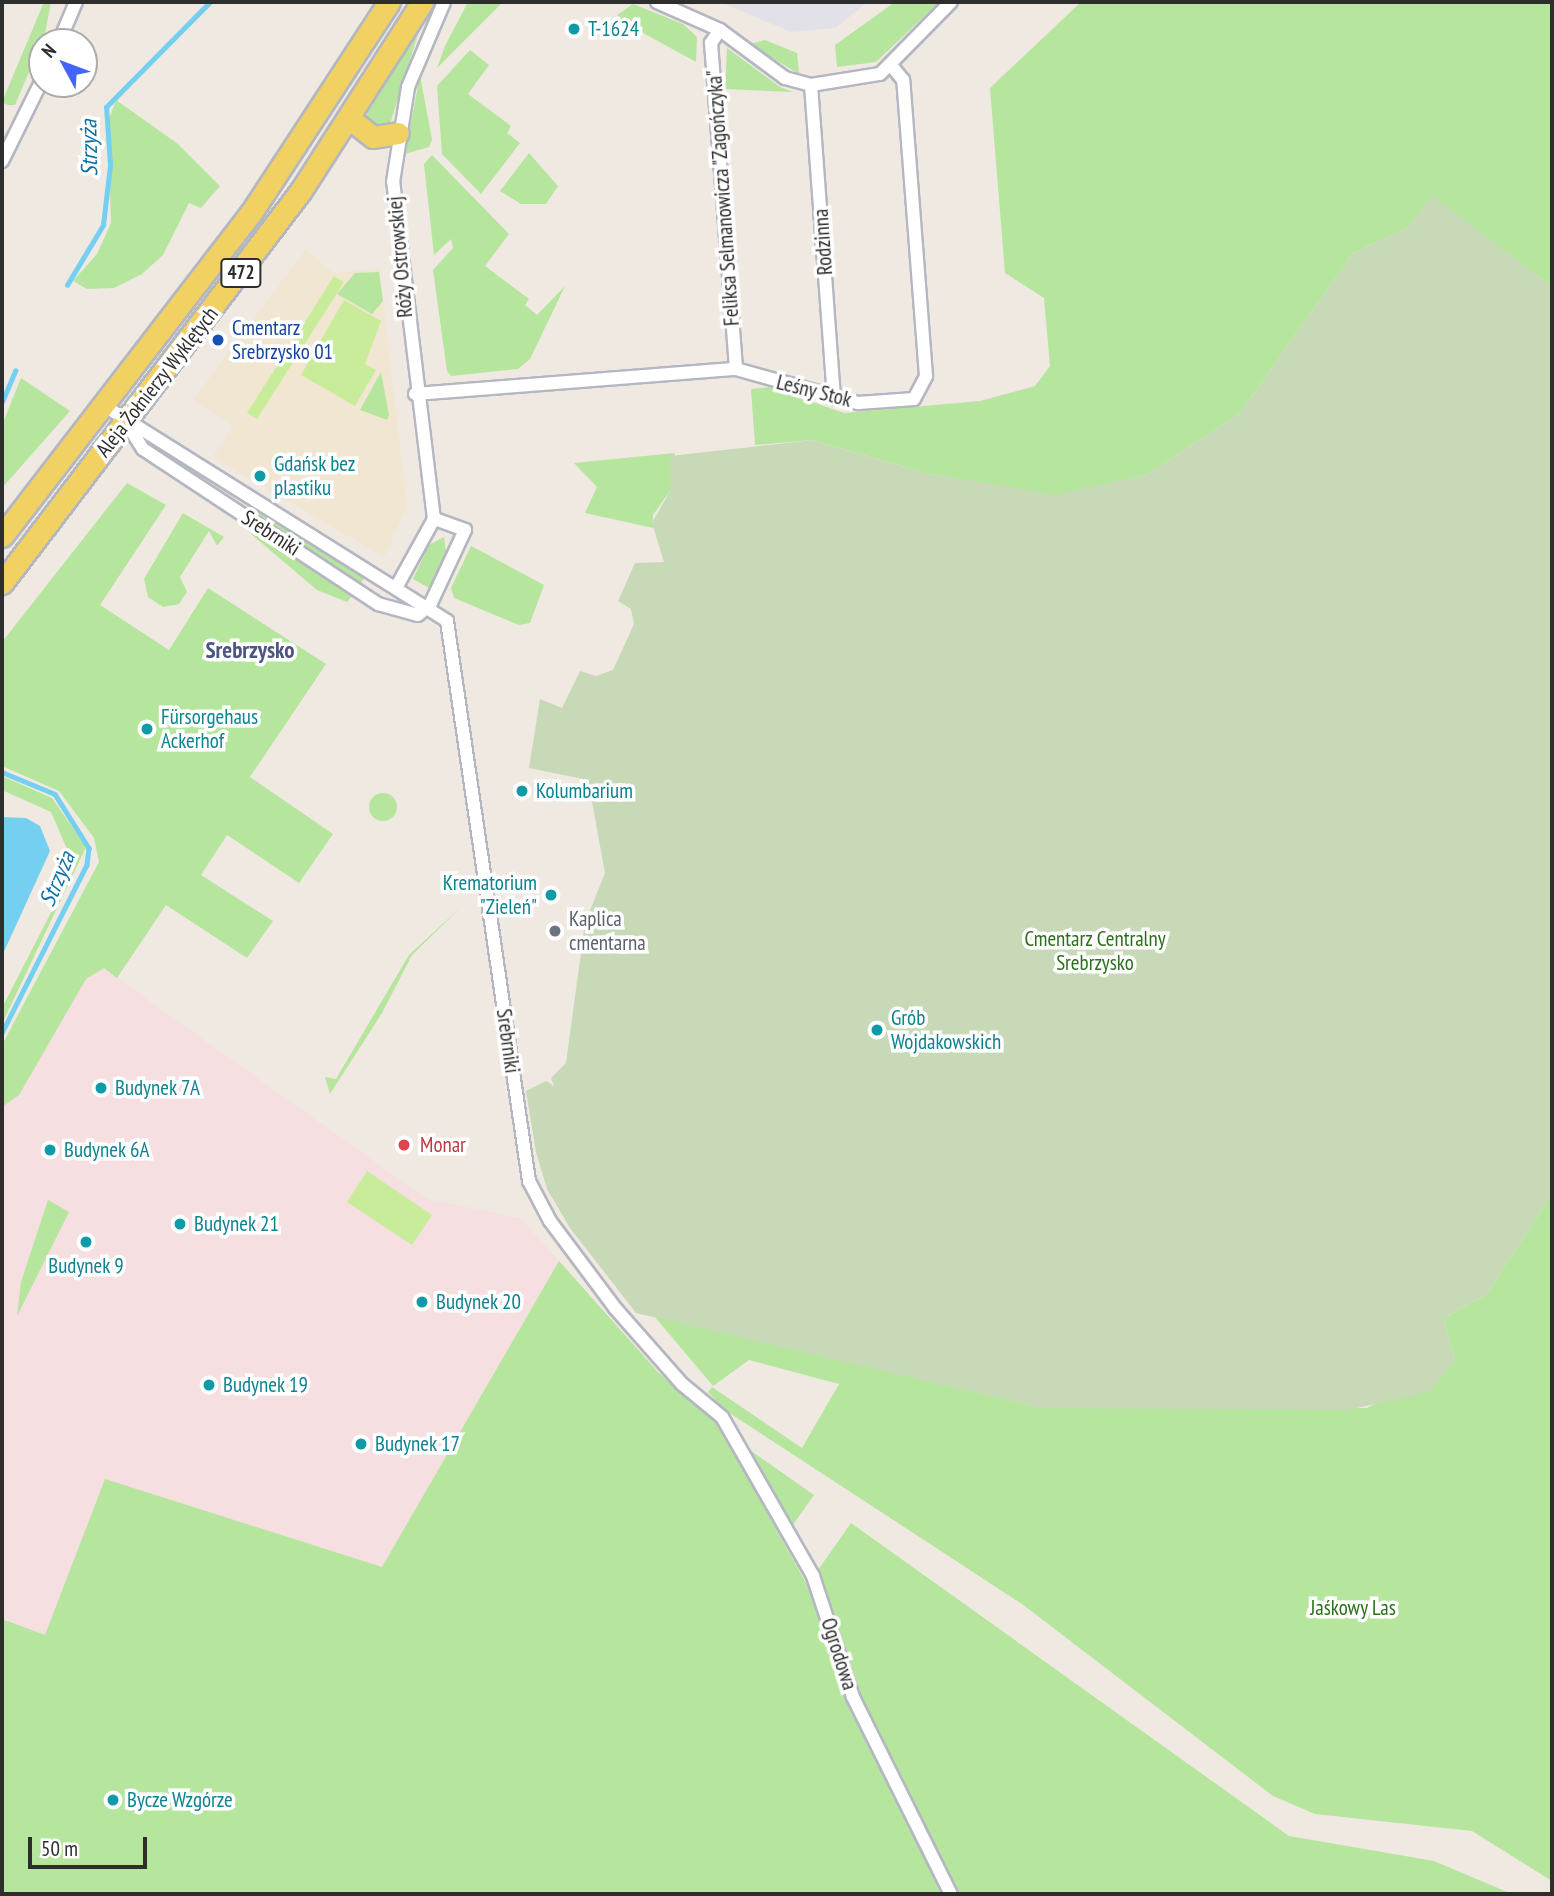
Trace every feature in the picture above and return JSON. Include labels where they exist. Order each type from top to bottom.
[{"type":"main road","name":"Aleja Żołnierzy Wyklętych","points":[[2,536],[251,213],[389,2]]},
{"type":"main road","name":"Aleja Żołnierzy Wyklętych","points":[[2,583],[126,422],[350,119],[422,2]]},
{"type":"main road","points":[[350,119],[373,137],[398,133]]},
{"type":"street","points":[[65,28],[76,2]]},
{"type":"street","name":"Róży Ostrowskiej","points":[[434,519],[415,394],[393,206],[398,133],[416,60],[444,2]]},
{"type":"street","points":[[657,2],[720,30],[774,72],[811,85],[868,78],[891,65],[951,2]]},
{"type":"street","name":"Feliksa Selmanowicza \"Zagończyka\"","points":[[720,30],[711,43],[736,369]]},
{"type":"street","name":"Leśny Stok","points":[[415,394],[736,369],[834,398],[914,399],[926,376],[903,80],[891,65]]},
{"type":"street","name":"Rodzinna","points":[[811,85],[834,398]]},
{"type":"street","points":[[2,160],[33,98]]},
{"type":"street","name":"Srebrniki","points":[[103,405],[126,422],[155,432],[257,499],[430,605],[447,621],[529,1181],[550,1221],[615,1308],[682,1384],[722,1417]]},
{"type":"street","name":"Srebrniki","points":[[126,422],[144,449],[378,604],[418,615],[430,605]]},
{"type":"street","points":[[246,515],[257,499]]},
{"type":"street","points":[[397,586],[434,519],[465,530],[430,605]]},
{"type":"street","name":"Ogrodowa","points":[[722,1417],[813,1576],[853,1697],[951,1894]]},
{"type":"shaded area","points":[[720,2],[868,2],[835,28],[791,32]]},
{"type":"shaded area","points":[[306,249],[333,273],[379,268],[407,507],[384,557],[213,457],[233,426],[193,400]]},
{"type":"shaded area","points":[[60,937],[427,1199],[520,1218],[559,1261],[382,1568],[230,1519],[45,1635],[2,1619],[2,1045]]},
{"type":"green space","points":[[44,2],[51,2],[46,28],[33,28]]},
{"type":"green space","points":[[468,2],[503,2],[437,68],[445,46]]},
{"type":"green space","points":[[895,2],[939,2],[876,62],[837,67],[835,45]]},
{"type":"green space","points":[[1081,2],[1552,2],[1552,287],[1432,196],[1409,227],[1353,253],[1240,413],[1146,475],[1055,496],[926,473],[812,440],[755,445],[751,389],[770,387],[844,413],[980,401],[1035,386],[1050,366],[1044,298],[1005,273],[990,88]]},
{"type":"green space","points":[[633,4],[683,24],[697,37],[696,62],[625,23],[617,15]]},
{"type":"green space","points":[[422,21],[391,121],[381,129],[366,121],[368,109]]},
{"type":"green space","points":[[28,40],[28,74],[15,105],[2,102]]},
{"type":"green space","points":[[765,40],[797,53],[799,74],[749,44]]},
{"type":"green space","points":[[727,48],[780,87],[793,92],[725,89]]},
{"type":"green space","points":[[470,50],[489,65],[468,94],[511,126],[507,133],[520,143],[481,194],[442,154],[437,86]]},
{"type":"green space","points":[[420,75],[432,140],[429,147],[405,154]]},
{"type":"green space","points":[[116,100],[178,144],[220,186],[201,208],[189,203],[163,255],[142,274],[114,288],[87,289],[73,281],[97,254],[111,223],[108,122]]},
{"type":"green space","points":[[529,153],[558,186],[546,204],[521,204],[500,191]]},
{"type":"green space","points":[[432,155],[509,234],[485,266],[529,299],[525,305],[537,315],[565,286],[530,359],[518,369],[451,376],[447,371],[433,270],[453,248],[451,239],[434,255],[424,164]]},
{"type":"green space","name":"Cmentarz Centralny Srebrzysko","points":[[1432,195],[1552,287],[1552,1194],[1487,1294],[1444,1318],[1455,1361],[1429,1392],[1348,1410],[1042,1408],[636,1313],[570,1228],[547,1189],[536,1152],[526,1091],[546,1081],[554,1086],[551,1078],[566,1063],[585,923],[605,873],[588,780],[529,768],[540,699],[562,708],[580,671],[596,676],[613,670],[634,624],[631,609],[618,601],[635,563],[664,562],[652,523],[670,491],[670,456],[812,440],[926,473],[1055,495],[1146,475],[1240,413],[1353,253],[1409,227]]},
{"type":"green space","points":[[379,272],[383,301],[372,314],[337,294],[355,273]]},
{"type":"green space","points":[[334,276],[344,282],[257,419],[247,413]]},
{"type":"green space","points":[[344,300],[381,321],[365,364],[376,370],[355,406],[301,375]]},
{"type":"green space","points":[[381,372],[389,415],[387,420],[360,410]]},
{"type":"green space","points":[[21,378],[70,411],[2,488],[2,425]]},
{"type":"green space","points":[[675,453],[670,491],[653,515],[653,528],[585,513],[597,487],[574,463]]},
{"type":"green space","points":[[127,483],[166,505],[100,605],[169,650],[208,588],[326,664],[250,777],[333,834],[299,883],[227,835],[201,875],[273,921],[247,958],[166,905],[117,978],[104,968],[86,979],[19,1095],[2,1107],[2,1045],[99,862],[94,838],[59,791],[2,766],[2,642]]},
{"type":"green space","points":[[258,509],[365,577],[361,583],[258,517]]},
{"type":"green space","points":[[183,513],[224,537],[217,546],[209,531],[180,577],[187,592],[179,604],[163,607],[148,597],[144,579]]},
{"type":"green space","points":[[251,534],[258,535],[352,596],[347,602],[317,590]]},
{"type":"green space","points":[[444,537],[446,552],[429,588],[413,579],[429,545]]},
{"type":"green space","points":[[471,546],[544,585],[530,623],[519,625],[454,598],[451,588]]},
{"type":"green space","points":[[2,776],[52,798],[86,847],[2,1024],[2,1008],[63,889],[70,856],[51,812],[2,790]]},
{"type":"green space","points":[[383,793],[393,797],[397,807],[393,817],[383,821],[373,817],[369,807],[373,797]]},
{"type":"green space","points":[[461,907],[412,955],[382,1013],[330,1094],[325,1077],[336,1079],[409,955]]},
{"type":"green space","points":[[367,1171],[432,1215],[412,1245],[347,1202]]},
{"type":"green space","name":"Jaśkowy Las","points":[[1552,1194],[1552,1881],[1472,1831],[1315,1814],[1273,1796],[1022,1604],[725,1410],[708,1392],[712,1387],[802,1448],[839,1384],[749,1360],[713,1386],[654,1316],[1042,1408],[1367,1408],[1455,1361],[1444,1318],[1487,1294]]},
{"type":"green space","points":[[48,1200],[69,1212],[17,1316],[21,1282]]},
{"type":"green space","points":[[559,1261],[658,1372],[716,1420],[811,1592],[844,1692],[943,1894],[2,1894],[2,1619],[45,1635],[105,1479],[382,1567]]},
{"type":"green space","points":[[744,1446],[814,1495],[792,1526]]},
{"type":"green space","points":[[851,1523],[1289,1836],[1434,1861],[1512,1894],[958,1894],[866,1709],[818,1570]]},
{"type":"water","points":[[2,817],[26,818],[40,826],[50,851],[2,956]]},
{"type":"waterway","name":"Strzyża","points":[[67,285],[103,225],[110,165],[106,107],[210,2]]},
{"type":"waterway","name":"Strzyża","points":[[2,402],[15,371]]},
{"type":"waterway","name":"Strzyża","points":[[2,772],[55,794],[89,848],[87,865],[2,1033]]},
{"type":"place","name":"T-1624","points":[[574,29]]},
{"type":"place","name":"Cmentarz Srebrzysko 01","points":[[218,340]]},
{"type":"place","name":"Gdańsk bez plastiku","points":[[260,476]]},
{"type":"place","name":"Fürsorgehaus Ackerhof","points":[[147,729]]},
{"type":"place","name":"Kolumbarium","points":[[522,791]]},
{"type":"place","name":"Krematorium \"Zieleń\"","points":[[551,895]]},
{"type":"place","name":"Kaplica cmentarna","points":[[555,931]]},
{"type":"place","name":"Grób Wojdakowskich","points":[[877,1030]]},
{"type":"place","name":"Budynek 7A","points":[[101,1088]]},
{"type":"place","name":"Monar","points":[[404,1145]]},
{"type":"place","name":"Budynek 6A","points":[[50,1150]]},
{"type":"place","name":"Budynek 21","points":[[180,1224]]},
{"type":"place","name":"Budynek 9","points":[[86,1242]]},
{"type":"place","name":"Budynek 20","points":[[422,1302]]},
{"type":"place","name":"Budynek 19","points":[[209,1385]]},
{"type":"place","name":"Budynek 17","points":[[361,1444]]},
{"type":"place","name":"Bycze Wzgórze","points":[[113,1800]]},
{"type":"district","name":"Srebrzysko","points":[[250,650]]}]
